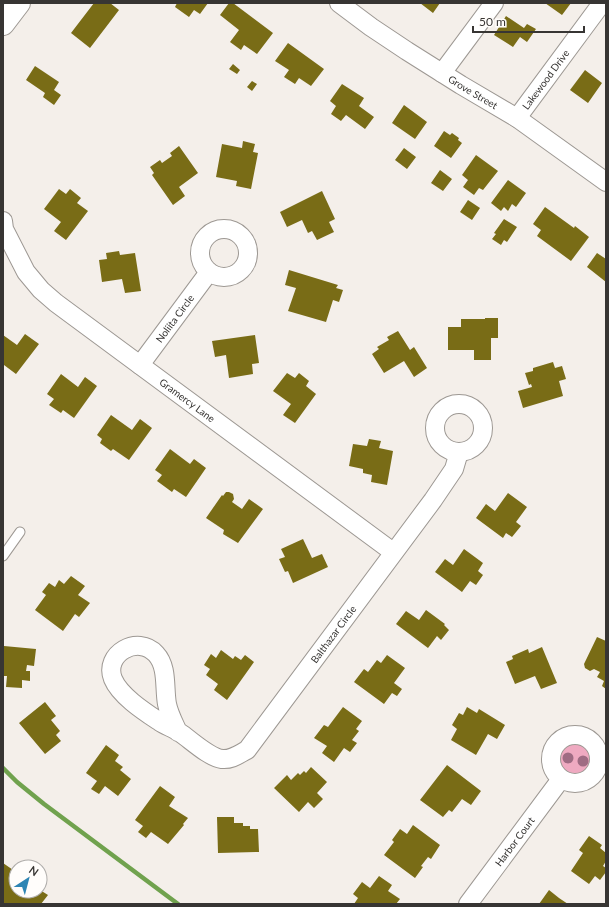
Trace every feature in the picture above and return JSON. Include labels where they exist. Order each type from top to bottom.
[{"type":"street","points":[[3,24],[19,3]]},
{"type":"street","name":"Grove Street","points":[[339,3],[371,27],[442,73],[517,118],[606,182]]},
{"type":"street","points":[[442,73],[494,3]]},
{"type":"street","name":"Lakewood Drive","points":[[517,118],[602,3]]},
{"type":"street","name":"Gramercy Lane","points":[[3,226],[26,272],[41,290],[56,303],[393,552]]},
{"type":"street","name":"Noliita Circle","points":[[140,365],[209,272]]},
{"type":"street","name":"Balthazar Circle","points":[[178,732],[167,706],[162,665],[156,654],[147,648],[134,645],[126,648],[118,654],[113,663],[111,672],[120,690],[160,722],[178,732],[210,754],[221,759],[235,757],[247,750],[433,500],[454,469],[459,452]]},
{"type":"street","name":"Harbor Court","points":[[468,904],[560,779]]},
{"type":"lane","points":[[3,556],[20,532]]},
{"type":"shaded area","points":[[575,744],[586,748],[590,759],[586,770],[575,774],[564,770],[560,759],[564,748]]},
{"type":"building","points":[[94,3],[110,3],[119,10],[90,48],[71,33]]},
{"type":"building","points":[[177,3],[208,3],[200,14],[194,10],[189,17],[175,7]]},
{"type":"building","points":[[229,3],[233,3],[273,33],[257,54],[244,45],[241,50],[230,42],[239,30],[220,15]]},
{"type":"building","points":[[420,3],[440,3],[433,13]]},
{"type":"building","points":[[545,3],[571,3],[562,15]]},
{"type":"building","points":[[506,16],[524,28],[527,24],[536,29],[527,42],[520,37],[513,47],[494,35]]},
{"type":"building","points":[[288,43],[324,69],[311,86],[299,78],[295,84],[284,77],[289,70],[275,61]]},
{"type":"building","points":[[233,64],[240,70],[237,74],[229,69]]},
{"type":"building","points":[[35,66],[59,82],[54,90],[61,95],[54,105],[43,97],[45,93],[26,80]]},
{"type":"building","points":[[585,70],[602,83],[588,103],[570,90]]},
{"type":"building","points":[[252,81],[257,84],[252,91],[247,87]]},
{"type":"building","points":[[342,84],[364,98],[359,106],[374,117],[365,129],[346,115],[341,121],[331,114],[336,106],[330,101]]},
{"type":"building","points":[[404,105],[427,122],[415,139],[392,123]]},
{"type":"building","points":[[444,131],[450,135],[452,133],[459,138],[458,140],[462,143],[451,158],[434,146]]},
{"type":"building","points":[[243,141],[255,144],[253,152],[258,153],[251,189],[236,186],[237,181],[216,177],[222,144],[242,148]]},
{"type":"building","points":[[179,146],[198,173],[179,187],[185,196],[173,205],[152,175],[154,173],[150,167],[160,160],[162,163],[172,156],[170,153]]},
{"type":"building","points":[[404,148],[416,157],[407,169],[395,160]]},
{"type":"building","points":[[476,155],[498,171],[483,190],[479,188],[474,195],[463,187],[468,180],[462,175]]},
{"type":"building","points":[[440,170],[452,179],[443,191],[431,183]]},
{"type":"building","points":[[508,180],[526,193],[516,207],[512,204],[508,211],[504,207],[501,211],[491,203]]},
{"type":"building","points":[[59,189],[66,194],[70,189],[81,198],[77,203],[88,211],[66,240],[54,231],[61,222],[44,209]]},
{"type":"building","points":[[322,191],[335,219],[329,222],[334,232],[317,240],[312,231],[308,233],[302,220],[287,227],[280,212]]},
{"type":"building","points":[[468,200],[480,208],[472,220],[460,212]]},
{"type":"building","points":[[545,207],[574,228],[575,226],[589,237],[571,261],[537,236],[541,230],[533,224]]},
{"type":"building","points":[[504,219],[517,227],[507,242],[504,240],[501,245],[492,239],[496,234],[494,233]]},
{"type":"building","points":[[119,251],[120,255],[135,253],[141,291],[125,293],[122,279],[102,282],[99,260],[107,259],[106,253]]},
{"type":"building","points":[[597,253],[606,259],[606,282],[587,267]]},
{"type":"building","points":[[289,270],[338,285],[336,288],[343,290],[339,302],[333,300],[326,322],[288,311],[296,288],[285,285]]},
{"type":"building","points":[[498,318],[498,338],[491,338],[491,360],[474,360],[474,350],[448,350],[448,327],[461,327],[461,319]]},
{"type":"building","points":[[398,331],[410,350],[414,347],[427,368],[414,377],[404,361],[384,373],[372,354],[379,349],[377,347],[389,340],[387,337]]},
{"type":"building","points":[[25,334],[39,344],[16,374],[4,365],[3,367],[3,335],[17,345]]},
{"type":"building","points":[[255,335],[259,363],[252,364],[253,374],[229,378],[226,355],[215,357],[212,341]]},
{"type":"building","points":[[553,362],[555,368],[562,366],[566,379],[559,381],[563,396],[523,408],[518,391],[532,387],[531,384],[529,385],[525,373],[533,371],[533,368]]},
{"type":"building","points":[[287,373],[295,378],[299,373],[309,381],[306,386],[316,394],[295,423],[283,415],[291,404],[273,391]]},
{"type":"building","points":[[61,374],[78,387],[85,377],[97,386],[74,418],[63,410],[61,413],[49,405],[54,399],[47,394]]},
{"type":"building","points":[[111,415],[132,430],[140,419],[152,428],[129,460],[113,449],[111,451],[100,443],[102,439],[97,435]]},
{"type":"building","points":[[369,439],[381,441],[379,448],[393,451],[387,485],[371,482],[372,475],[363,473],[363,469],[349,466],[353,444],[367,446]]},
{"type":"building","points":[[170,449],[190,464],[194,459],[206,468],[186,497],[174,489],[172,492],[157,481],[162,475],[155,470]]},
{"type":"building","points":[[226,492],[233,494],[234,499],[232,502],[242,509],[249,499],[263,509],[238,543],[223,534],[224,530],[206,518],[222,495],[223,496]]},
{"type":"building","points":[[508,493],[527,507],[516,522],[521,526],[512,537],[506,533],[503,538],[476,518],[486,504],[495,511]]},
{"type":"building","points":[[303,539],[312,558],[322,554],[328,567],[293,583],[288,571],[285,572],[279,559],[285,557],[281,549]]},
{"type":"building","points":[[464,549],[483,563],[478,571],[483,575],[476,585],[470,581],[462,592],[435,572],[445,559],[453,565]]},
{"type":"building","points":[[71,576],[85,586],[78,595],[90,603],[79,617],[75,614],[63,631],[35,610],[46,595],[42,592],[49,583],[55,587],[59,580],[64,584]]},
{"type":"building","points":[[426,610],[445,624],[444,625],[449,630],[441,640],[437,636],[428,648],[396,624],[406,611],[419,620]]},
{"type":"building","points":[[597,637],[606,641],[606,689],[602,686],[604,681],[597,677],[600,672],[594,669],[590,671],[585,668],[584,664]]},
{"type":"building","points":[[4,646],[36,649],[34,666],[27,665],[26,671],[30,671],[30,681],[22,680],[22,688],[6,687],[7,676],[3,676]]},
{"type":"building","points":[[542,647],[557,683],[541,689],[535,676],[515,684],[506,662],[513,659],[512,656],[528,649],[529,653]]},
{"type":"building","points":[[221,650],[233,659],[235,656],[241,660],[245,655],[254,662],[227,700],[214,690],[218,684],[206,675],[210,669],[204,665],[211,654],[216,658]]},
{"type":"building","points":[[387,655],[405,668],[394,683],[402,689],[397,696],[392,693],[384,704],[354,682],[364,669],[368,672],[377,660],[381,663]]},
{"type":"building","points":[[45,702],[56,716],[51,720],[60,731],[56,735],[61,741],[45,754],[19,723]]},
{"type":"building","points":[[343,707],[362,721],[356,729],[359,731],[352,740],[357,743],[350,752],[344,748],[334,762],[322,753],[327,746],[314,738],[324,725],[328,727]]},
{"type":"building","points":[[467,707],[477,713],[479,709],[505,725],[497,739],[488,734],[476,755],[451,740],[457,729],[452,725],[459,713],[463,715]]},
{"type":"building","points":[[106,745],[119,755],[115,761],[123,767],[120,770],[131,779],[118,796],[105,786],[99,794],[91,789],[97,781],[86,773]]},
{"type":"building","points":[[447,765],[481,791],[471,805],[462,799],[452,812],[449,810],[443,817],[420,800]]},
{"type":"building","points":[[311,767],[327,782],[317,793],[323,799],[314,808],[308,802],[299,812],[274,788],[287,775],[291,780],[298,773],[300,775],[304,771],[306,773]]},
{"type":"building","points":[[160,786],[175,797],[169,806],[188,818],[168,844],[151,832],[146,838],[138,832],[143,826],[135,820]]},
{"type":"building","points":[[217,817],[234,817],[234,823],[243,823],[243,826],[250,826],[250,829],[258,829],[259,852],[218,853]]},
{"type":"building","points":[[413,825],[440,845],[431,859],[428,857],[421,866],[423,867],[415,878],[384,855],[394,842],[392,840],[400,829],[407,834]]},
{"type":"building","points":[[589,836],[602,845],[600,848],[606,853],[606,861],[603,866],[606,868],[606,872],[600,880],[595,876],[589,884],[571,871],[583,853],[579,850]]},
{"type":"building","points":[[3,863],[8,866],[8,899],[45,899],[41,904],[3,904]]},
{"type":"building","points":[[379,876],[392,885],[388,891],[400,899],[396,904],[354,904],[358,898],[353,894],[362,882],[370,888]]},
{"type":"building","points":[[549,890],[559,898],[568,904],[539,904]]},
{"type":"waterway","points":[[3,768],[17,782],[44,804],[178,904]]}]
